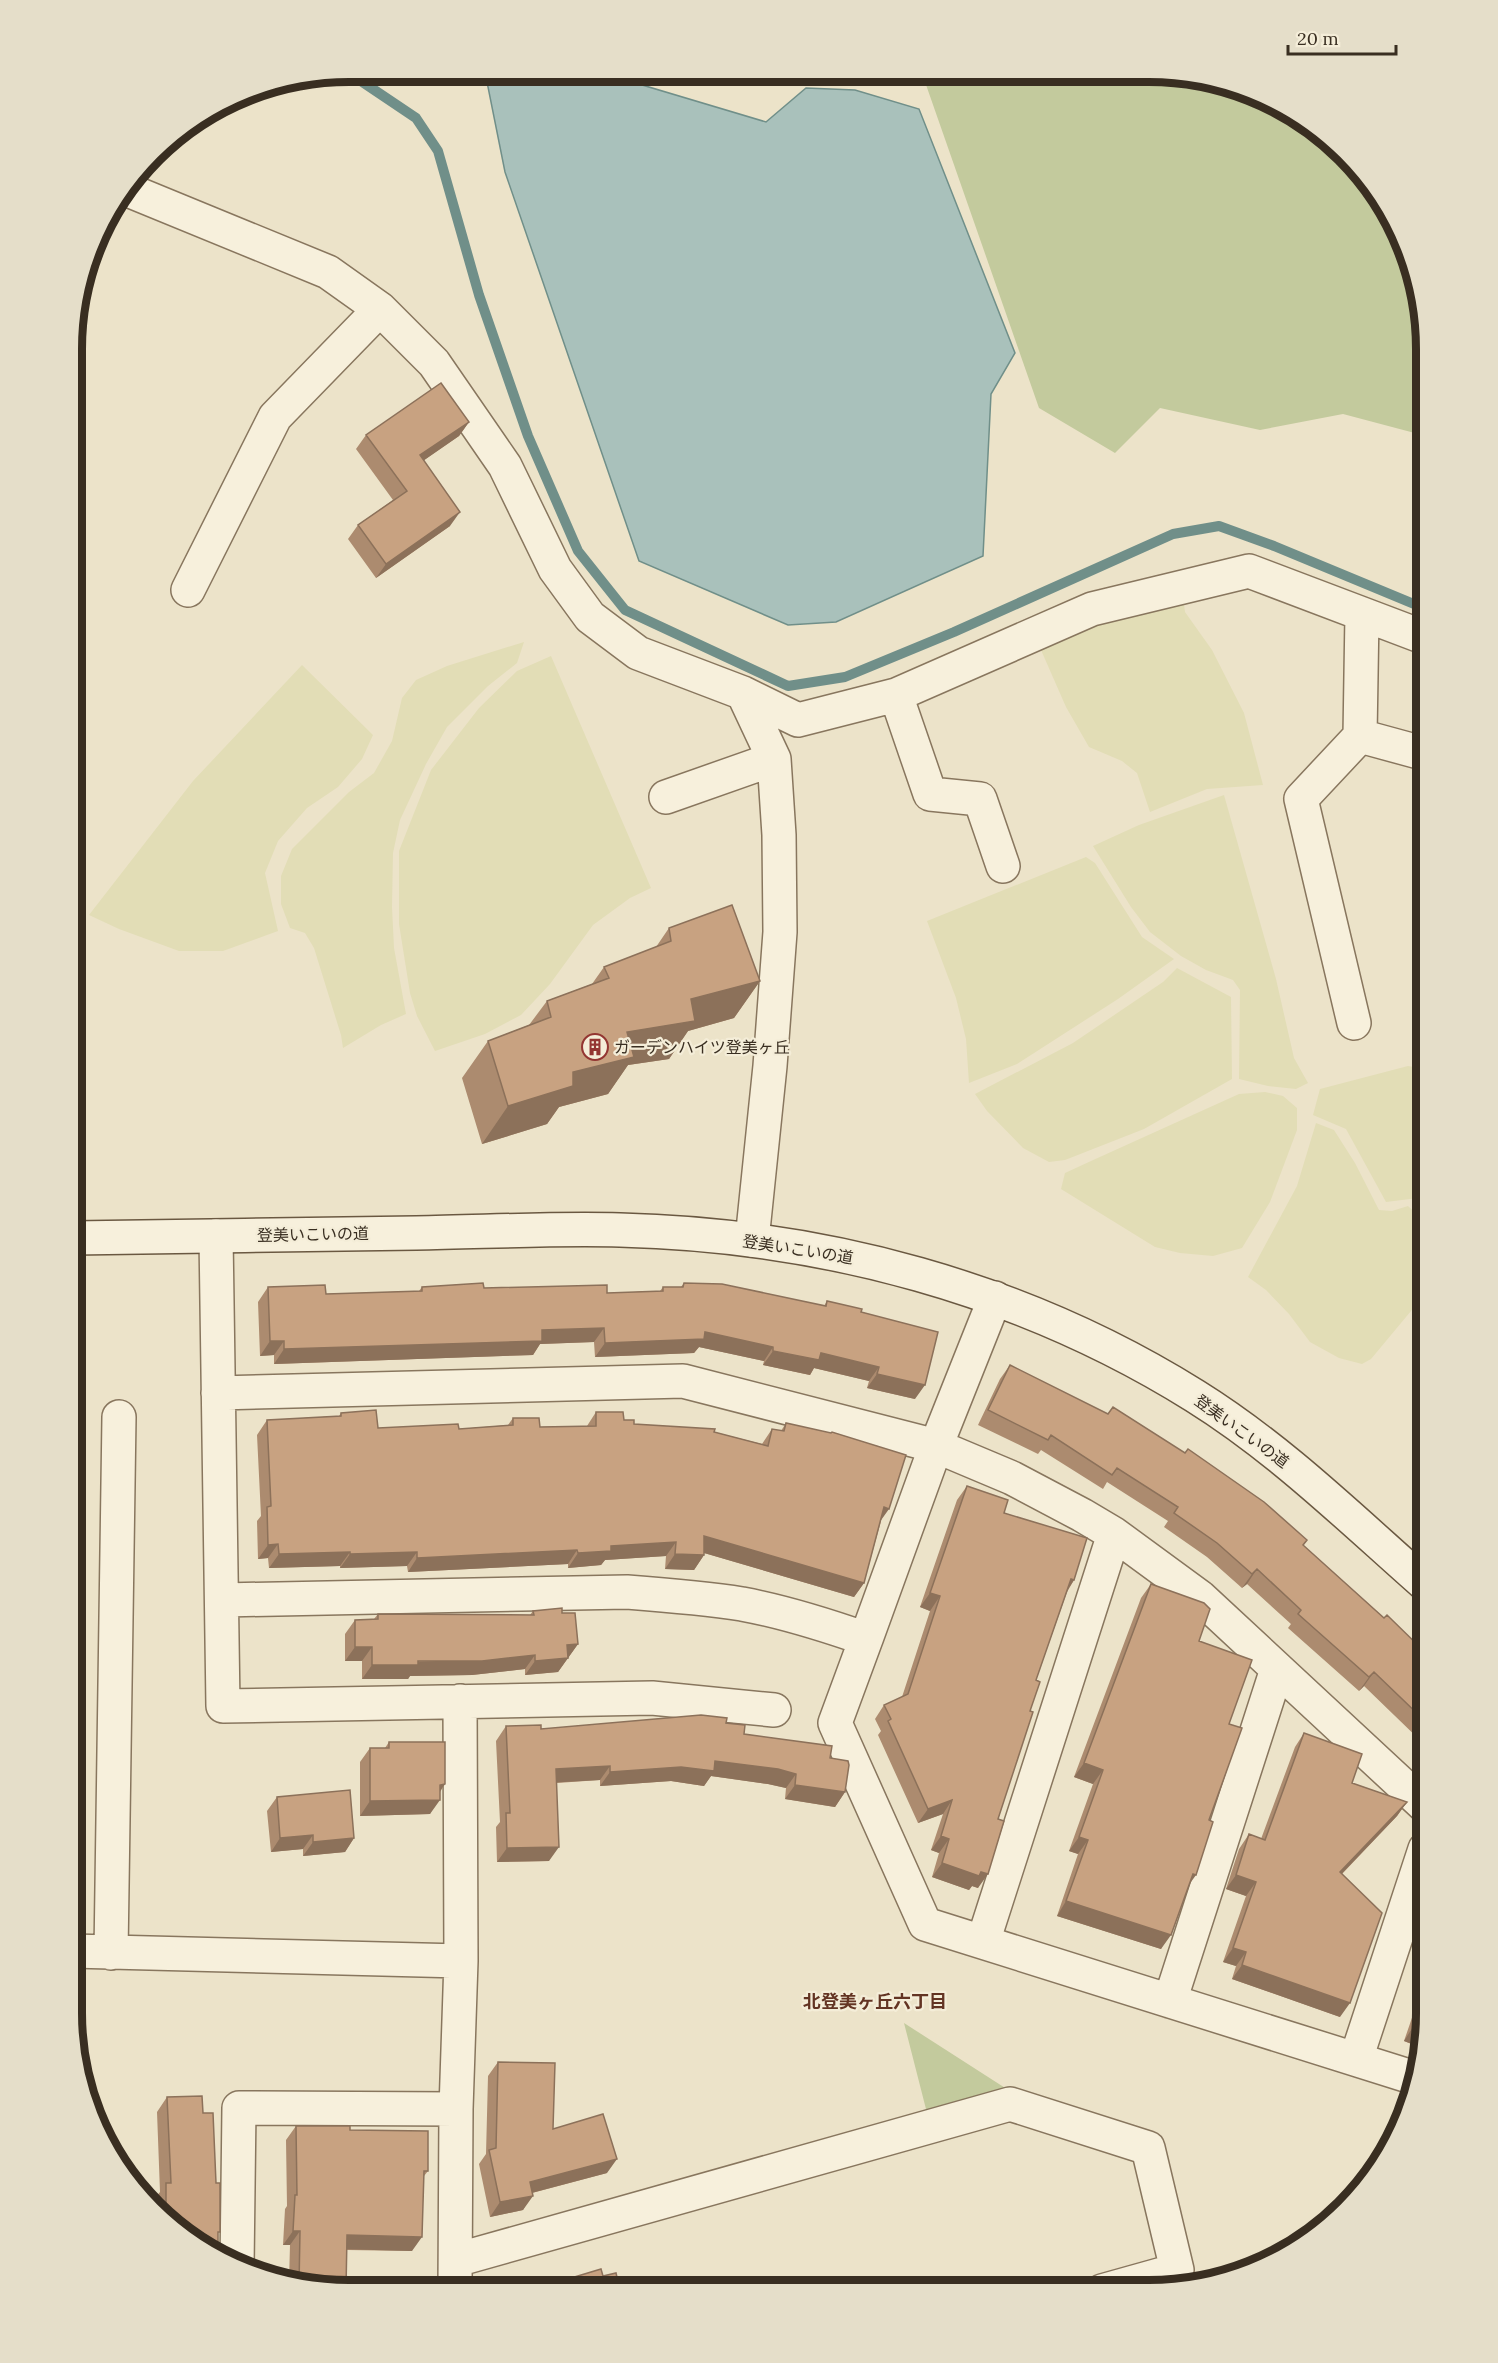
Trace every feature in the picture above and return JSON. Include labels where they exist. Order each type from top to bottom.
[{"type":"street","points":[[134,192],[328,272],[380,309],[434,363],[505,466],[555,569],[590,617],[639,653],[743,693],[798,720],[896,695],[1092,609],[1249,571],[1416,634]]},
{"type":"street","points":[[188,590],[275,417],[380,309]]},
{"type":"street","points":[[1354,1023],[1301,799],[1360,736],[1362,614]]},
{"type":"street","points":[[743,693],[774,759],[779,835],[780,932],[770,1066],[752,1240]]},
{"type":"street","points":[[896,695],[930,794],[980,799],[1003,866]]},
{"type":"street","points":[[1360,736],[1416,751]]},
{"type":"street","points":[[666,797],[774,759]]},
{"type":"street","name":"登美いこいの道","points":[[82,1238],[621,1230],[752,1240],[857,1258],[927,1276],[995,1298],[1060,1325],[1133,1361],[1196,1397],[1284,1459],[1416,1576]]},
{"type":"street","points":[[216,1236],[223,1706],[652,1698],[774,1710]]},
{"type":"street","points":[[995,1298],[936,1446],[835,1724],[925,1924],[1408,2076]]},
{"type":"street","points":[[218,1393],[683,1381],[936,1446],[1050,1497],[1114,1534],[1200,1597],[1416,1798]]},
{"type":"street","points":[[111,1953],[119,1417]]},
{"type":"street","points":[[983,1942],[1114,1534]]},
{"type":"street","points":[[223,1600],[627,1592],[686,1596],[744,1605],[806,1619],[866,1639]]},
{"type":"street","points":[[1170,2001],[1277,1669]]},
{"type":"street","points":[[460,1701],[461,1961],[456,2109],[455,2275],[1010,2104],[1148,2148],[1177,2270],[1141,2280]]},
{"type":"street","points":[[1356,2059],[1416,1876]]},
{"type":"street","points":[[82,1952],[461,1961]]},
{"type":"street","points":[[237,2256],[239,2108],[456,2109]]},
{"type":"shaded area","points":[[1183,597],[1185,612],[1212,650],[1244,713],[1263,785],[1207,789],[1150,812],[1137,773],[1122,761],[1089,747],[1066,707],[1041,650],[1047,642],[1073,637],[1102,621]]},
{"type":"shaded area","points":[[524,642],[517,663],[488,686],[447,727],[426,764],[400,820],[393,853],[392,907],[394,948],[406,1014],[381,1025],[343,1048],[314,948],[305,933],[290,928],[281,904],[281,876],[292,849],[349,792],[374,773],[392,741],[402,698],[416,680],[447,666]]},
{"type":"shaded area","points":[[551,656],[651,888],[630,898],[593,925],[550,984],[521,1015],[485,1034],[435,1051],[417,1016],[410,993],[399,924],[399,851],[431,770],[479,708],[517,671]]},
{"type":"shaded area","points":[[302,665],[373,735],[362,759],[338,787],[307,808],[278,841],[265,873],[278,931],[223,951],[179,951],[119,929],[89,915],[193,781]]},
{"type":"shaded area","points":[[1224,795],[1276,979],[1294,1058],[1308,1083],[1296,1089],[1268,1086],[1239,1079],[1240,990],[1233,980],[1206,970],[1181,956],[1150,932],[1131,907],[1093,846],[1139,825]]},
{"type":"shaded area","points":[[1086,857],[1095,863],[1142,937],[1174,959],[1118,999],[1017,1064],[969,1083],[966,1039],[956,998],[927,921]]},
{"type":"shaded area","points":[[1177,968],[1231,997],[1232,1079],[1144,1129],[1065,1160],[1049,1162],[1023,1148],[987,1111],[975,1094],[1073,1043],[1163,982]]},
{"type":"shaded area","points":[[1408,1066],[1416,1067],[1416,1198],[1386,1202],[1346,1129],[1313,1115],[1320,1089]]},
{"type":"shaded area","points":[[1265,1092],[1283,1096],[1297,1108],[1297,1130],[1270,1202],[1242,1248],[1213,1256],[1180,1253],[1155,1247],[1061,1189],[1065,1173],[1239,1094]]},
{"type":"shaded area","points":[[1316,1123],[1334,1130],[1355,1163],[1379,1210],[1392,1211],[1408,1206],[1416,1214],[1416,1305],[1371,1359],[1362,1364],[1339,1358],[1310,1342],[1289,1314],[1266,1290],[1248,1277],[1297,1186]]},
{"type":"green space","points":[[925,82],[1149,82],[1184,85],[1235,97],[1282,118],[1325,149],[1349,173],[1380,216],[1401,263],[1413,314],[1416,349],[1416,433],[1343,414],[1260,430],[1160,408],[1115,453],[1039,408]]},
{"type":"green space","points":[[904,2023],[1013,2093],[927,2113]]},
{"type":"water","points":[[487,82],[638,82],[766,122],[806,88],[855,90],[919,109],[1015,353],[991,394],[983,556],[836,622],[788,625],[639,561],[505,172]]},
{"type":"building","points":[[441,383],[469,422],[420,455],[460,512],[386,564],[358,525],[407,491],[366,435]]},
{"type":"building","name":"ガーデンハイツ登美ヶ丘","points":[[732,905],[760,981],[691,999],[695,1021],[627,1032],[634,1057],[573,1072],[573,1086],[508,1106],[488,1041],[551,1017],[547,1001],[609,978],[604,967],[671,941],[669,928]]},
{"type":"building","points":[[483,1283],[484,1288],[607,1285],[607,1293],[663,1291],[663,1287],[683,1287],[684,1283],[722,1284],[826,1306],[827,1301],[938,1332],[925,1385],[877,1374],[879,1367],[821,1353],[819,1360],[773,1351],[773,1347],[705,1332],[704,1339],[605,1343],[604,1328],[542,1330],[542,1341],[284,1349],[284,1341],[270,1341],[268,1287],[325,1285],[326,1294],[422,1291],[422,1287]]},
{"type":"building","points":[[1010,1365],[1108,1414],[1113,1407],[1185,1453],[1188,1449],[1264,1502],[1307,1540],[1303,1545],[1384,1618],[1387,1615],[1416,1643],[1416,1712],[1374,1672],[1369,1677],[1298,1614],[1301,1610],[1257,1569],[1252,1574],[1217,1543],[1174,1513],[1178,1507],[1117,1468],[1112,1475],[1051,1435],[1048,1440],[988,1410]]},
{"type":"building","points":[[376,1410],[378,1428],[458,1424],[459,1429],[513,1425],[513,1418],[539,1418],[540,1427],[596,1426],[596,1412],[623,1412],[624,1420],[634,1420],[634,1424],[715,1429],[714,1432],[768,1446],[772,1429],[784,1431],[786,1423],[832,1432],[906,1455],[889,1509],[884,1507],[864,1583],[704,1536],[704,1555],[675,1554],[676,1542],[611,1546],[611,1551],[578,1553],[577,1550],[417,1558],[417,1552],[279,1554],[278,1544],[268,1545],[267,1507],[271,1506],[267,1420],[341,1416],[341,1413]]},
{"type":"building","points":[[967,1486],[1008,1500],[1004,1513],[1087,1538],[1074,1580],[1071,1579],[1036,1680],[1040,1682],[1030,1711],[1033,1712],[998,1819],[1004,1821],[988,1874],[981,1872],[979,1876],[942,1863],[949,1839],[941,1836],[952,1800],[928,1809],[888,1721],[891,1719],[884,1705],[908,1694],[940,1596],[930,1593]]},
{"type":"building","points":[[1151,1584],[1204,1603],[1210,1609],[1199,1641],[1252,1660],[1229,1724],[1242,1728],[1209,1820],[1213,1822],[1196,1875],[1193,1874],[1171,1935],[1066,1901],[1088,1840],[1079,1837],[1103,1770],[1084,1763]]},
{"type":"building","points":[[562,1608],[562,1613],[575,1613],[578,1644],[567,1645],[568,1658],[535,1661],[535,1655],[482,1661],[418,1661],[418,1665],[372,1665],[372,1647],[355,1647],[355,1620],[378,1619],[378,1614],[534,1615],[533,1611]]},
{"type":"building","points":[[701,1715],[727,1718],[726,1723],[745,1725],[744,1734],[832,1746],[830,1758],[848,1761],[845,1792],[795,1785],[796,1774],[778,1769],[715,1761],[714,1771],[681,1767],[610,1772],[610,1766],[556,1769],[559,1847],[507,1848],[506,1813],[510,1813],[506,1726],[541,1725],[541,1729]]},
{"type":"building","points":[[1304,1733],[1362,1754],[1352,1783],[1407,1802],[1340,1872],[1382,1913],[1350,2003],[1242,1965],[1246,1952],[1233,1948],[1256,1882],[1236,1875],[1249,1834],[1265,1840]]},
{"type":"building","points":[[389,1742],[445,1742],[445,1784],[440,1785],[440,1800],[370,1801],[370,1748],[389,1748]]},
{"type":"building","points":[[350,1790],[354,1838],[313,1842],[313,1835],[280,1838],[277,1797]]},
{"type":"building","points":[[498,2062],[555,2063],[553,2129],[603,2114],[617,2159],[530,2182],[533,2196],[500,2202],[489,2150],[496,2148]]},
{"type":"building","points":[[202,2096],[203,2113],[213,2113],[216,2183],[220,2183],[218,2246],[201,2236],[166,2207],[166,2183],[171,2183],[167,2097]]},
{"type":"building","points":[[296,2126],[350,2126],[350,2130],[428,2131],[428,2171],[424,2171],[422,2237],[347,2235],[346,2280],[299,2275],[300,2231],[293,2231],[295,2195],[297,2195]]},
{"type":"building","points":[[601,2269],[603,2276],[616,2273],[618,2280],[565,2280]]},
{"type":"waterway","points":[[362,82],[416,118],[438,151],[479,295],[528,436],[578,551],[625,610],[788,686],[845,677],[954,632],[1173,534],[1219,526],[1274,546],[1416,605]]},
{"type":"place","name":"ガーデンハイツ登美ヶ丘","points":[[595,1047]]},
{"type":"district","name":"北登美ヶ丘六丁目","points":[[875,2001]]}]
